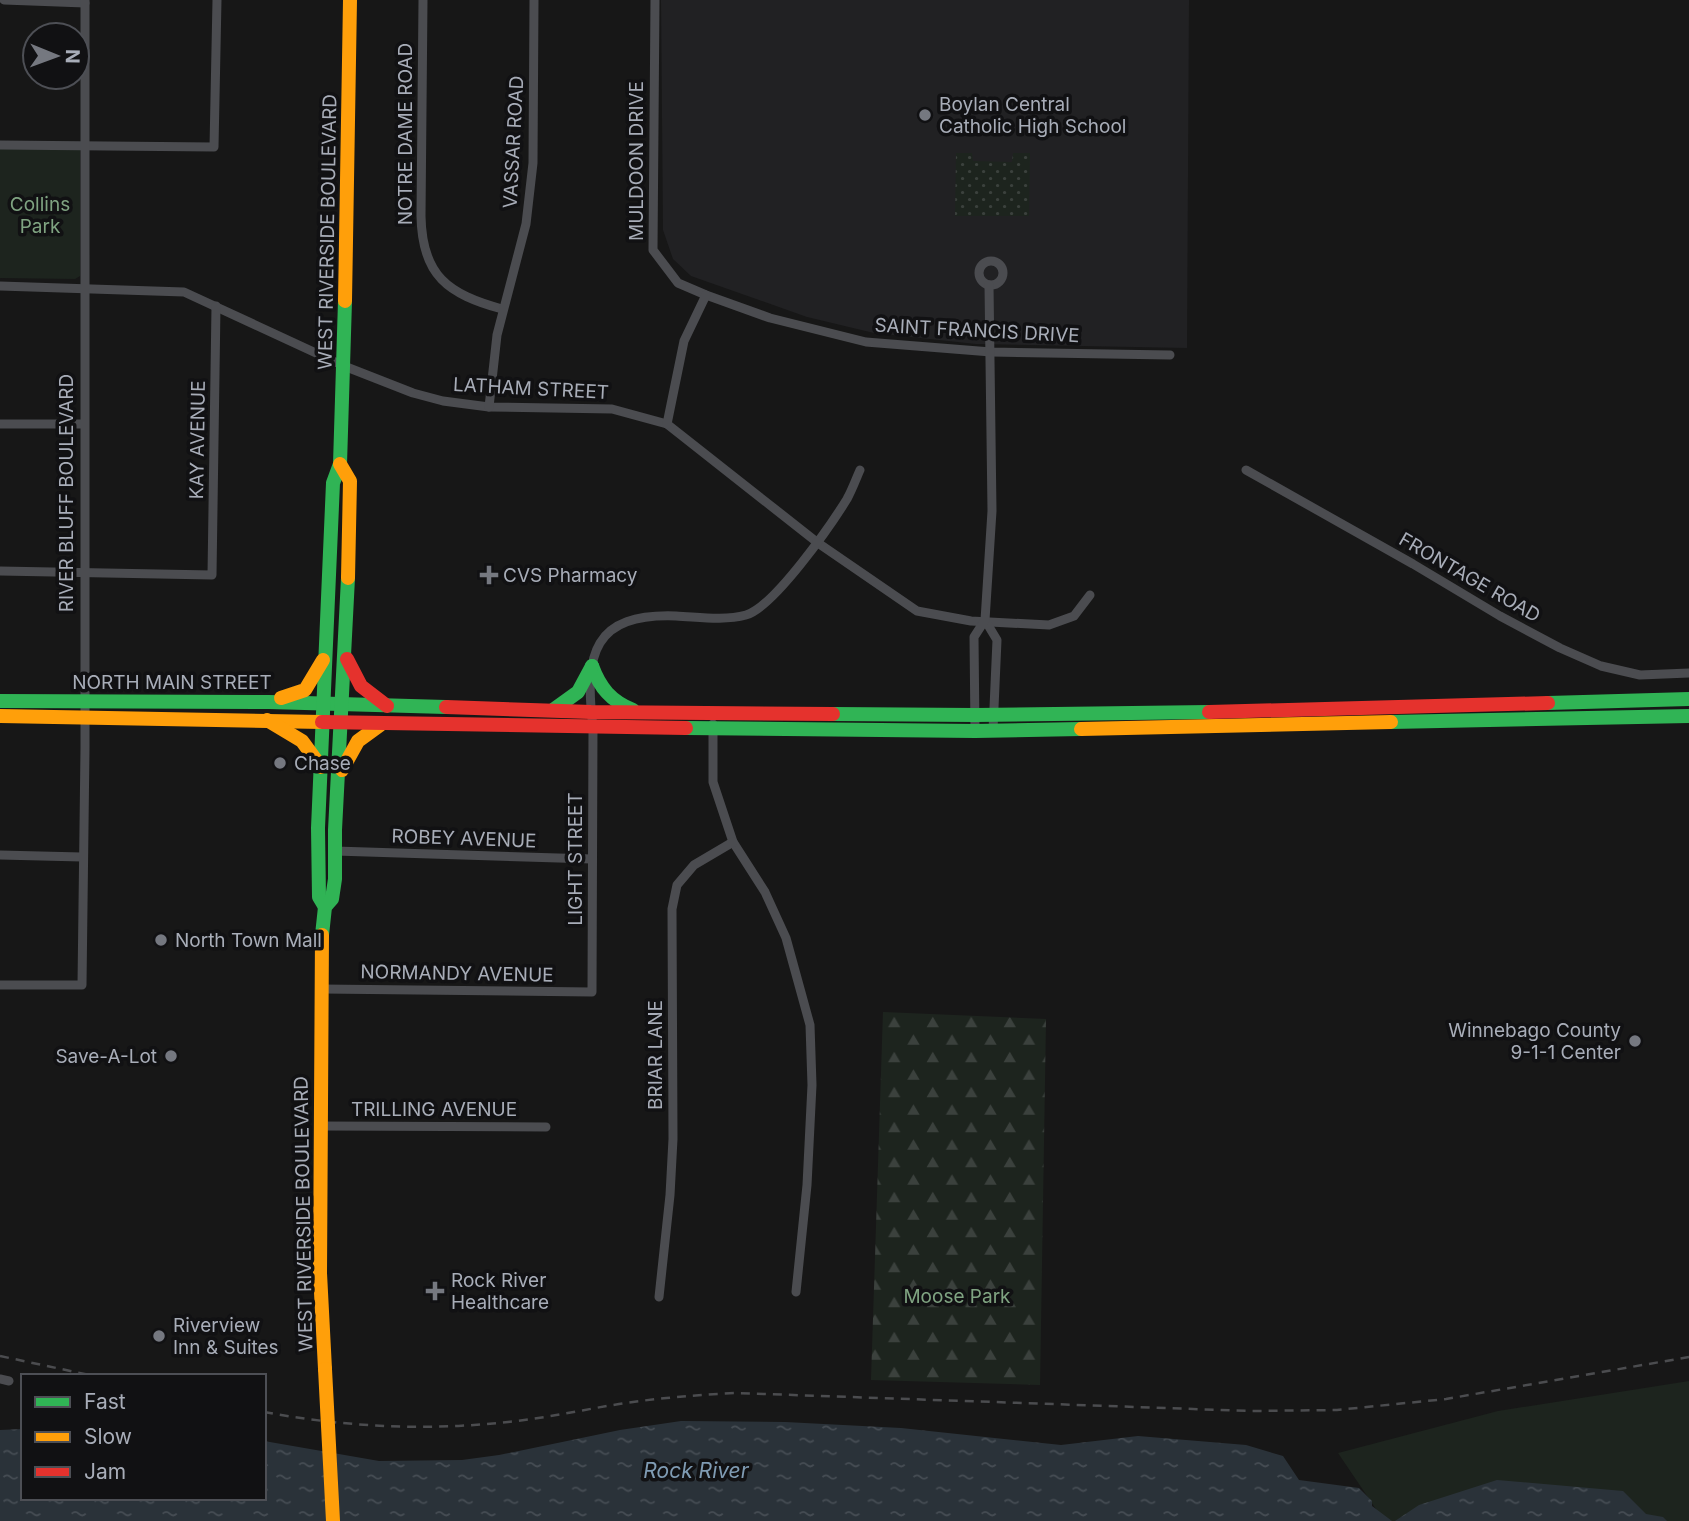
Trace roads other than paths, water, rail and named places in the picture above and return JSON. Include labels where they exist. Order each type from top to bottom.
[{"type":"main road","name":"WEST RIVERSIDE BOULEVARD","points":[[325,906],[319,897],[321,767],[333,483],[340,464],[344,366],[350,0]]},
{"type":"main road","name":"WEST RIVERSIDE BOULEVARD","points":[[333,1521],[320,1273],[322,932],[325,906],[332,899],[345,654],[350,481],[340,464]]},
{"type":"main road","points":[[345,654],[361,686],[388,707]]},
{"type":"main road","points":[[269,702],[305,690],[326,656]]},
{"type":"main road","points":[[553,710],[578,692],[592,666]]},
{"type":"main road","points":[[592,666],[599,684],[614,701],[641,713]]},
{"type":"main road","points":[[592,720],[641,713],[975,715],[1689,699]]},
{"type":"main road","name":"NORTH MAIN STREET","points":[[0,701],[269,702],[503,708],[553,710],[592,720]]},
{"type":"main road","name":"NORTH MAIN STREET","points":[[0,716],[267,720],[380,725],[592,720]]},
{"type":"main road","points":[[592,720],[714,729],[975,731],[1689,716]]},
{"type":"main road","points":[[267,720],[275,729],[299,739],[321,767]]},
{"type":"main road","points":[[338,780],[349,753],[358,741],[380,725]]},
{"type":"street","points":[[4,0],[85,1]]},
{"type":"street","points":[[0,145],[214,147],[217,0]]},
{"type":"street","name":"NOTRE DAME ROAD","points":[[423,0],[421,216],[424,246],[428,260],[446,284],[473,300],[502,309]]},
{"type":"street","name":"VASSAR ROAD","points":[[489,407],[495,347],[502,309],[526,224],[533,163],[534,0]]},
{"type":"street","name":"MULDOON DRIVE","points":[[655,0],[653,250],[678,283],[706,295]]},
{"type":"street","name":"RIVER BLUFF BOULEVARD","points":[[0,985],[82,985],[85,1]]},
{"type":"street","points":[[975,731],[974,637],[985,620],[992,511],[989,285]]},
{"type":"street","name":"LATHAM STREET","points":[[0,286],[184,292],[344,366],[413,393],[443,401],[489,407],[612,409],[667,424],[818,543],[917,611],[971,621],[1049,625],[1074,616],[1090,595]]},
{"type":"street","points":[[667,424],[684,341],[706,295]]},
{"type":"street","name":"SAINT FRANCIS DRIVE","points":[[706,295],[770,318],[866,342],[991,352],[1170,355]]},
{"type":"street","name":"KAY AVENUE","points":[[83,571],[212,575],[216,306]]},
{"type":"street","points":[[0,424],[84,424]]},
{"type":"street","points":[[592,666],[598,642],[633,619],[674,616],[707,618],[747,614],[766,602],[818,543],[848,497],[860,470]]},
{"type":"street","name":"FRONTAGE ROAD","points":[[1246,470],[1413,564],[1500,617],[1560,648],[1601,666],[1640,675],[1689,673]]},
{"type":"street","points":[[0,570],[83,571]]},
{"type":"street","points":[[985,620],[997,640],[993,730]]},
{"type":"street","name":"LIGHT STREET","points":[[592,666],[592,992]]},
{"type":"street","points":[[712,713],[713,782],[733,842],[765,892],[786,938],[810,1024],[812,1085],[807,1185],[796,1292]]},
{"type":"street","name":"BRIAR LANE","points":[[659,1297],[673,1139],[672,909],[677,885],[694,865],[733,842]]},
{"type":"street","name":"ROBEY AVENUE","points":[[335,851],[592,859]]},
{"type":"street","points":[[0,855],[82,857]]},
{"type":"street","name":"NORMANDY AVENUE","points":[[322,989],[592,992]]},
{"type":"street","name":"TRILLING AVENUE","points":[[321,1126],[546,1128]]},
{"type":"water","name":"Rock River","points":[[681,1421],[785,1422],[901,1428],[1061,1445],[1138,1436],[1246,1445],[1283,1456],[1299,1480],[1359,1488],[1372,1501],[1372,1506],[1392,1521],[0,1521],[0,1430],[21,1429],[21,1500],[266,1500],[266,1441],[379,1461],[462,1460]]},
{"type":"water","points":[[1497,1480],[1623,1491],[1646,1514],[1663,1517],[1667,1521],[1395,1521],[1419,1505]]},
{"type":"railway","points":[[0,1356],[85,1374]]},
{"type":"railway","points":[[266,1412],[386,1426],[478,1425],[648,1400],[736,1393],[1251,1411],[1337,1410],[1446,1399],[1689,1357]]},
{"type":"place","name":"Boylan Central Catholic High School","points":[[925,115]]},
{"type":"place","name":"CVS Pharmacy","points":[[489,575]]},
{"type":"place","name":"Chase","points":[[280,763]]},
{"type":"place","name":"North Town Mall","points":[[161,940]]},
{"type":"place","name":"Winnebago County 9-1-1 Center","points":[[1635,1041]]},
{"type":"place","name":"Save-A-Lot","points":[[171,1056]]},
{"type":"place","name":"Rock River Healthcare","points":[[435,1291]]},
{"type":"place","name":"Riverview Inn & Suites","points":[[159,1336]]},
{"type":"park label","name":"Collins Park","points":[[40,215]]},
{"type":"park label","name":"Moose Park","points":[[957,1296]]}]
